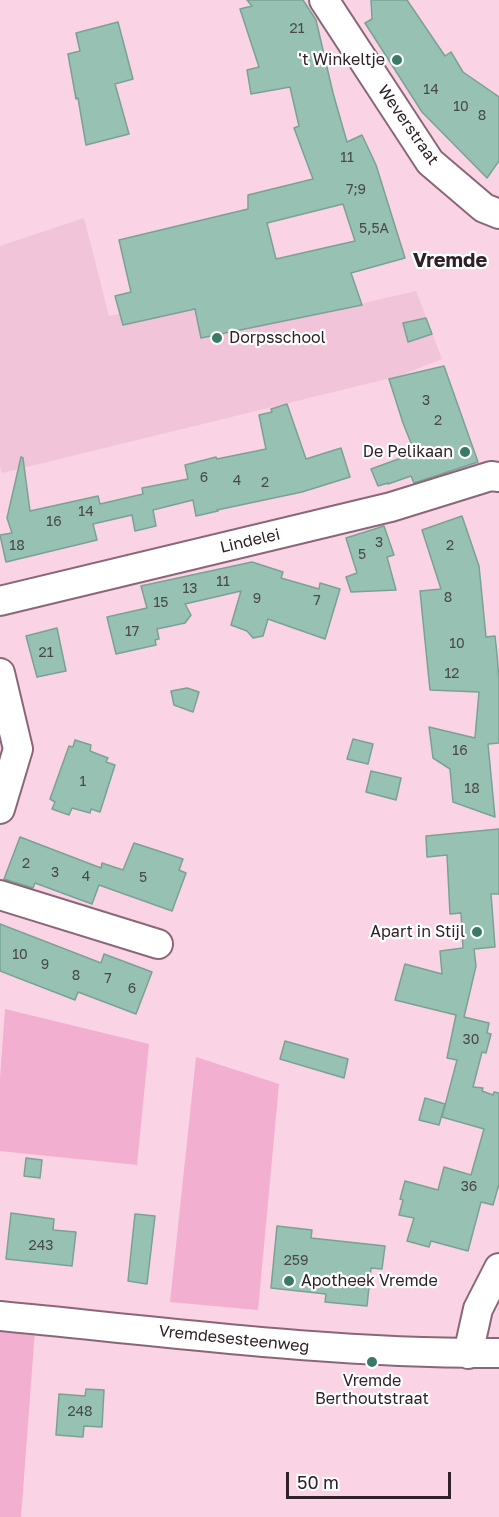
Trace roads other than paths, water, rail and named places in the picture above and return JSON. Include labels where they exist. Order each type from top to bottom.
[{"type":"street","name":"Weverstraat","points":[[324,0],[430,162],[491,211]]},
{"type":"street","name":"Lindelei","points":[[0,601],[391,507],[492,476],[499,477]]},
{"type":"street","points":[[0,673],[18,749],[0,809]]},
{"type":"street","points":[[0,895],[158,944]]},
{"type":"street","points":[[468,1354],[478,1309],[499,1268]]},
{"type":"street","name":"Vremdesesteenweg","points":[[0,1316],[329,1348],[468,1354],[499,1353]]},
{"type":"place","name":"'t Winkeltje","points":[[397,60]]},
{"type":"place","name":"Dorpsschool","points":[[217,338]]},
{"type":"place","name":"De Pelikaan","points":[[465,452]]},
{"type":"place","name":"Apart in Stijl","points":[[477,932]]},
{"type":"place","name":"Apotheek Vremde","points":[[289,1281]]},
{"type":"place","name":"Vremde Berthoutstraat","points":[[372,1362]]},
{"type":"district","name":"Vremde","points":[[450,261]]}]
